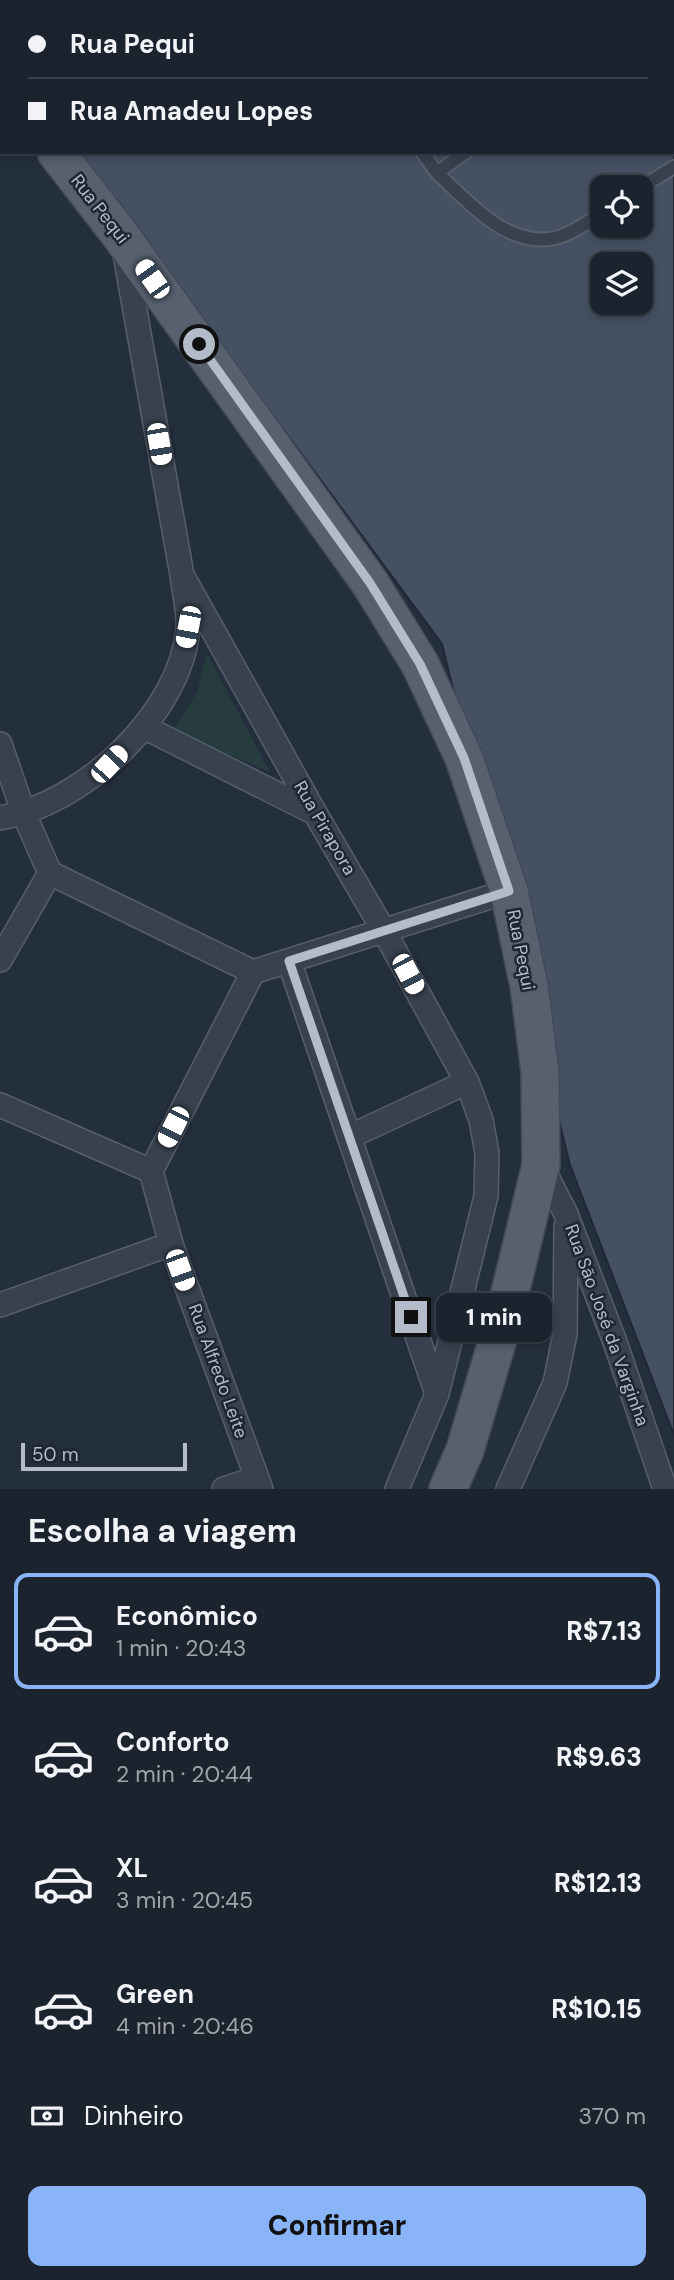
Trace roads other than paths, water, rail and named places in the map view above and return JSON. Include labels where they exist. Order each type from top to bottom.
[{"type":"main road","name":"Rua Pequi","points":[[58,154],[121,236],[370,583],[420,664],[464,758],[509,891],[530,986],[539,1060],[541,1165],[503,1322],[465,1450],[448,1489]]},
{"type":"street","points":[[0,818],[24,814],[80,785],[109,764],[144,727],[170,690],[188,627],[183,575],[121,236]]},
{"type":"street","name":"Rua Pirapora","points":[[183,575],[467,1082],[481,1119],[487,1153],[486,1196],[437,1394],[397,1489]]},
{"type":"street","points":[[144,727],[315,813]]},
{"type":"street","points":[[0,744],[24,814],[50,873],[253,972],[509,891]]},
{"type":"street","points":[[0,960],[50,873]]},
{"type":"street","points":[[289,961],[437,1394]]},
{"type":"street","points":[[0,1105],[151,1171],[253,972]]},
{"type":"street","points":[[349,1137],[467,1082]]},
{"type":"street","name":"Rua São José da Varginha","points":[[541,1165],[566,1214],[615,1342],[664,1489]]},
{"type":"street","name":"Rua Alfredo Leite","points":[[151,1171],[171,1244],[259,1483]]},
{"type":"street","points":[[508,1489],[555,1383],[565,1334],[566,1214]]},
{"type":"street","points":[[0,1305],[171,1244]]},
{"type":"street","points":[[224,1489],[259,1483]]},
{"type":"lane","points":[[423,154],[437,173],[495,225],[524,238],[551,239],[576,230],[590,221]]},
{"type":"lane","points":[[437,173],[463,154]]},
{"type":"lane","points":[[653,180],[674,167]]}]
